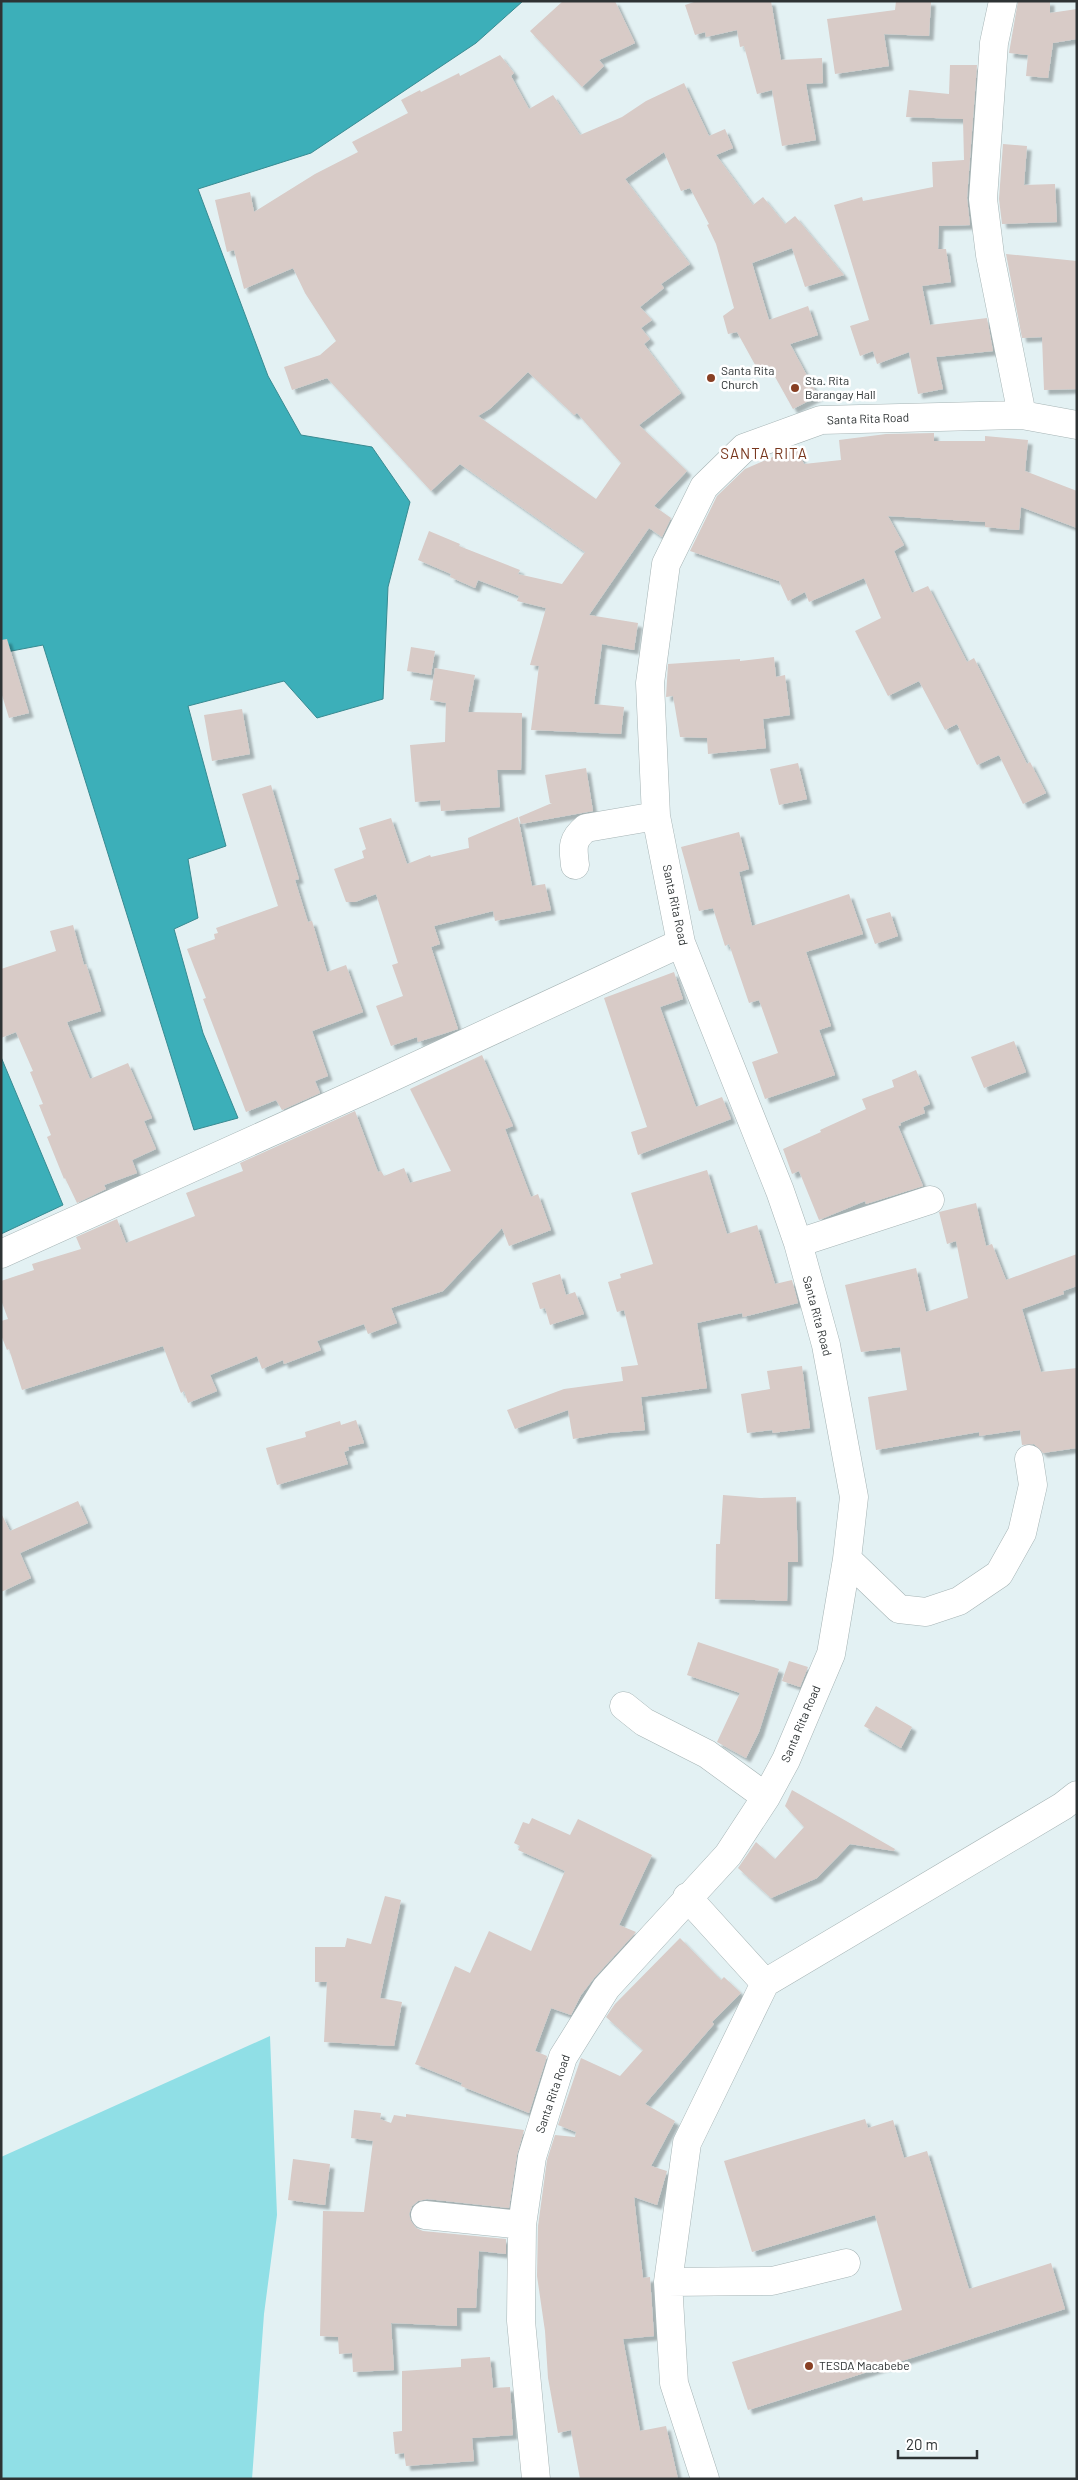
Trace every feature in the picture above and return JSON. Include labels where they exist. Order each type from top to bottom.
[{"type":"street","points":[[1003,1],[994,43],[982,199],[990,255],[1022,415]]},
{"type":"street","name":"Santa Rita Road","points":[[536,2479],[522,2321],[522,2225],[532,2157],[563,2057],[606,1988],[728,1855],[766,1797],[786,1760],[831,1654],[854,1497],[826,1345],[798,1243],[780,1190],[681,943],[656,816],[650,683],[666,564],[704,487],[744,448],[821,420],[1022,415],[1077,425]]},
{"type":"street","points":[[575,865],[572,845],[577,835],[586,828],[656,816]]},
{"type":"street","points":[[1,1254],[373,1086],[681,943]]},
{"type":"street","points":[[798,1243],[930,1200]]},
{"type":"street","points":[[846,1559],[899,1609],[926,1612],[959,1601],[999,1574],[1022,1533],[1033,1484],[1030,1459]]},
{"type":"street","points":[[624,1706],[644,1722],[707,1754],[766,1797]]},
{"type":"street","points":[[705,2479],[674,2383],[668,2282],[686,2143],[764,1983],[1077,1796]]},
{"type":"street","points":[[687,1898],[764,1983]]},
{"type":"street","points":[[425,2215],[522,2225]]},
{"type":"street","points":[[668,2282],[772,2281],[846,2263]]},
{"type":"shaded area","points":[[1,1],[523,1],[476,43],[311,153],[198,189],[268,376],[301,435],[372,447],[410,502],[388,587],[383,699],[317,718],[284,681],[188,706],[226,846],[188,859],[198,918],[174,929],[203,1033],[238,1118],[194,1130],[43,645],[1,653]]},
{"type":"shaded area","points":[[1,1057],[63,1205],[1,1234]]},
{"type":"shaded area","points":[[270,2036],[277,2215],[264,2314],[252,2479],[1,2479],[1,2157]]},
{"type":"building","points":[[563,1],[615,1],[635,43],[599,60],[604,66],[582,87],[530,31]]},
{"type":"building","points":[[697,1],[771,1],[781,60],[822,58],[823,83],[806,84],[816,140],[782,146],[772,90],[757,94],[744,46],[740,47],[737,30],[706,37],[705,32],[695,35],[685,5]]},
{"type":"building","points":[[896,1],[931,1],[929,36],[884,34],[889,66],[835,74],[827,19],[895,10]]},
{"type":"building","points":[[1018,1],[1050,1],[1050,13],[1077,9],[1077,39],[1053,43],[1048,78],[1026,76],[1028,55],[1009,53]]},
{"type":"building","points":[[500,55],[514,73],[511,76],[529,109],[553,95],[580,135],[622,117],[646,101],[684,83],[709,136],[725,129],[733,148],[716,155],[753,205],[763,197],[785,224],[795,216],[844,275],[805,287],[792,248],[752,263],[769,320],[808,306],[818,335],[790,344],[818,396],[793,409],[769,366],[759,372],[737,332],[728,334],[723,316],[734,308],[716,244],[707,225],[709,224],[690,188],[681,191],[664,152],[625,179],[690,264],[661,284],[664,288],[640,307],[652,320],[641,328],[650,339],[644,344],[681,393],[639,425],[687,471],[654,506],[671,518],[662,537],[649,528],[589,615],[638,623],[634,650],[602,644],[594,704],[624,707],[621,734],[531,730],[539,666],[530,665],[546,608],[517,601],[519,596],[478,580],[475,588],[450,577],[451,574],[418,560],[429,531],[460,544],[459,546],[520,570],[518,574],[562,584],[585,552],[460,464],[431,491],[327,378],[292,390],[284,367],[320,355],[336,341],[305,293],[293,268],[244,289],[234,250],[227,252],[215,200],[250,192],[254,212],[315,174],[358,152],[352,142],[408,113],[401,100],[459,73],[460,76]],"holes":[[[528,372],[574,415],[577,413],[621,463],[596,499],[478,416],[491,408]]]},
{"type":"building","points":[[950,65],[977,65],[967,198],[970,225],[939,226],[938,249],[946,249],[951,282],[922,286],[930,325],[987,318],[993,351],[936,357],[943,389],[918,394],[909,352],[877,364],[873,351],[860,356],[850,326],[869,320],[834,205],[862,197],[863,201],[933,187],[932,162],[964,160],[963,119],[906,117],[909,90],[949,94]]},
{"type":"building","points":[[1003,144],[1027,146],[1024,185],[1055,184],[1057,222],[1002,224],[999,199]]},
{"type":"building","points":[[1006,254],[1077,261],[1077,389],[1044,390],[1042,337],[1022,338]]},
{"type":"building","points":[[934,433],[934,441],[985,441],[985,436],[1028,440],[1025,471],[1077,491],[1077,528],[1021,507],[1019,530],[985,527],[985,522],[888,516],[904,545],[894,551],[912,593],[928,586],[967,662],[974,658],[1027,764],[1030,762],[1046,793],[1023,804],[999,755],[977,765],[957,724],[945,730],[919,681],[888,696],[855,631],[881,618],[864,578],[809,602],[805,592],[788,601],[779,581],[690,551],[717,496],[745,469],[796,447],[804,464],[841,460],[839,440],[886,434]]},
{"type":"building","points":[[7,639],[29,713],[9,718],[1,692],[1,640]]},
{"type":"building","points":[[411,647],[435,651],[431,675],[407,671]]},
{"type":"building","points":[[774,657],[776,677],[785,675],[790,715],[763,719],[766,748],[708,754],[707,738],[680,737],[673,696],[666,697],[668,664],[740,659],[740,661]]},
{"type":"building","points":[[435,668],[475,675],[468,712],[522,713],[521,770],[497,770],[500,807],[441,811],[440,800],[415,802],[410,745],[445,742],[446,703],[430,700]]},
{"type":"building","points":[[242,709],[250,754],[212,761],[204,715]]},
{"type":"building","points":[[798,763],[807,799],[779,805],[770,769]]},
{"type":"building","points":[[586,768],[593,811],[521,824],[519,817],[552,803],[550,803],[545,775]]},
{"type":"building","points":[[271,785],[299,879],[295,880],[308,922],[312,921],[327,972],[346,965],[363,1012],[312,1031],[328,1076],[315,1081],[320,1093],[282,1110],[276,1100],[246,1112],[203,999],[206,998],[187,949],[215,939],[214,934],[218,933],[216,928],[278,906],[242,794]]},
{"type":"building","points":[[518,817],[532,886],[545,884],[551,910],[495,921],[493,911],[434,926],[440,944],[431,947],[458,1029],[418,1042],[417,1037],[391,1046],[376,1006],[403,996],[392,965],[398,963],[376,894],[355,902],[346,902],[334,869],[364,858],[362,851],[366,849],[359,828],[391,818],[407,864],[430,855],[431,857],[469,848],[468,838]]},
{"type":"building","points":[[739,832],[749,869],[739,872],[752,926],[849,894],[863,934],[806,952],[831,1026],[819,1030],[835,1075],[765,1099],[752,1062],[778,1053],[759,1000],[749,1003],[729,944],[725,946],[713,908],[699,911],[681,847]]},
{"type":"building","points":[[890,912],[898,936],[875,944],[866,919]]},
{"type":"building","points":[[73,925],[84,965],[86,964],[101,1011],[67,1022],[68,1025],[90,1079],[128,1063],[152,1118],[144,1121],[156,1149],[132,1160],[137,1173],[104,1185],[106,1189],[77,1203],[64,1179],[47,1137],[51,1135],[39,1105],[43,1104],[30,1072],[33,1071],[16,1032],[1,1038],[1,969],[56,951],[50,931]]},
{"type":"building","points":[[674,972],[683,999],[660,1007],[696,1107],[722,1097],[731,1119],[638,1155],[631,1132],[647,1127],[604,998]]},
{"type":"building","points":[[1014,1041],[1026,1072],[984,1088],[971,1057]]},
{"type":"building","points":[[482,1055],[513,1126],[505,1129],[531,1197],[538,1194],[551,1230],[509,1246],[502,1228],[443,1291],[391,1308],[397,1323],[368,1334],[364,1324],[317,1341],[321,1350],[284,1364],[283,1360],[262,1369],[257,1356],[210,1375],[217,1391],[188,1403],[184,1391],[181,1393],[163,1346],[22,1390],[9,1349],[7,1350],[1,1335],[1,1321],[8,1319],[1,1300],[1,1281],[34,1270],[32,1264],[81,1249],[76,1237],[117,1219],[126,1243],[195,1216],[186,1193],[243,1171],[240,1163],[355,1111],[378,1172],[381,1171],[384,1176],[404,1168],[410,1183],[451,1171],[410,1089]]},
{"type":"building","points":[[916,1070],[930,1104],[923,1107],[925,1113],[900,1123],[901,1125],[898,1126],[923,1186],[866,1204],[865,1201],[819,1220],[799,1171],[792,1174],[783,1149],[866,1109],[862,1099],[894,1087],[892,1080]]},
{"type":"building","points":[[707,1170],[727,1234],[757,1225],[775,1284],[792,1280],[798,1303],[743,1317],[742,1313],[697,1323],[707,1388],[641,1397],[645,1430],[608,1433],[573,1439],[568,1410],[515,1429],[507,1410],[564,1389],[623,1381],[621,1367],[638,1365],[624,1310],[617,1312],[608,1282],[621,1278],[620,1274],[653,1264],[631,1193]]},
{"type":"building","points":[[976,1203],[986,1246],[992,1244],[1006,1280],[1077,1254],[1077,1286],[1063,1291],[1064,1294],[1022,1309],[1041,1372],[1077,1368],[1077,1448],[1043,1453],[1034,1444],[1022,1445],[1020,1430],[979,1436],[979,1432],[876,1450],[868,1397],[907,1390],[900,1347],[861,1352],[845,1285],[916,1268],[926,1312],[968,1298],[956,1241],[947,1244],[939,1212]]},
{"type":"building","points":[[560,1274],[566,1295],[575,1292],[584,1314],[550,1325],[545,1308],[540,1309],[532,1283]]},
{"type":"building","points":[[802,1366],[810,1428],[773,1433],[772,1430],[747,1433],[741,1394],[770,1389],[767,1371]]},
{"type":"building","points":[[356,1420],[364,1443],[348,1447],[349,1450],[344,1452],[348,1464],[277,1485],[266,1448],[306,1437],[305,1432],[340,1421],[341,1425]]},
{"type":"building","points":[[723,1495],[760,1498],[796,1497],[798,1562],[788,1562],[787,1601],[715,1599],[716,1544],[720,1544]]},
{"type":"building","points":[[78,1501],[88,1523],[20,1553],[31,1578],[1,1592],[1,1513],[10,1531]]},
{"type":"building","points":[[698,1642],[779,1669],[759,1732],[746,1758],[717,1742],[740,1693],[687,1675]]},
{"type":"building","points":[[789,1661],[808,1667],[800,1687],[782,1681]]},
{"type":"building","points":[[876,1706],[912,1727],[901,1748],[864,1726]]},
{"type":"building","points":[[792,1790],[895,1849],[894,1851],[850,1844],[817,1878],[771,1898],[738,1868],[756,1842],[775,1859],[804,1827],[785,1806]]},
{"type":"building","points":[[532,1818],[570,1835],[578,1819],[652,1855],[619,1925],[636,1932],[594,1978],[581,1995],[571,2015],[551,2008],[535,2051],[547,2056],[529,2113],[461,2086],[462,2083],[415,2064],[455,1966],[470,1973],[489,1931],[531,1951],[565,1871],[518,1850],[520,1846],[514,1843],[523,1822],[529,1824]]},
{"type":"building","points":[[385,1896],[401,1900],[380,1998],[402,2002],[394,2046],[324,2042],[327,1982],[315,1982],[315,1947],[345,1947],[347,1938],[371,1944]]},
{"type":"building","points":[[680,1938],[721,1980],[724,1977],[741,1993],[712,2022],[714,2024],[645,2104],[675,2121],[651,2166],[667,2171],[657,2205],[634,2197],[643,2278],[650,2277],[654,2336],[623,2339],[640,2431],[666,2426],[678,2479],[580,2479],[571,2430],[558,2433],[548,2378],[545,2331],[537,2276],[538,2226],[547,2160],[555,2135],[575,2137],[576,2132],[558,2125],[581,2058],[620,2076],[643,2050],[606,2017],[615,2004]]},
{"type":"building","points":[[354,2110],[381,2113],[380,2119],[391,2123],[394,2115],[406,2117],[406,2114],[524,2130],[517,2155],[509,2208],[427,2199],[418,2201],[412,2206],[409,2214],[416,2228],[423,2231],[506,2239],[506,2254],[479,2251],[476,2308],[457,2308],[457,2326],[391,2323],[394,2370],[353,2372],[352,2353],[339,2354],[338,2337],[320,2336],[323,2211],[364,2212],[373,2141],[351,2138]]},
{"type":"building","points":[[865,2119],[868,2128],[893,2120],[904,2158],[927,2151],[969,2289],[1051,2263],[1065,2309],[748,2410],[732,2362],[902,2310],[875,2215],[752,2252],[724,2161]]},
{"type":"building","points":[[293,2159],[330,2164],[325,2205],[288,2200]]},
{"type":"building","points":[[490,2357],[493,2388],[510,2387],[513,2435],[472,2438],[474,2461],[406,2466],[404,2453],[395,2454],[393,2432],[402,2431],[402,2371],[461,2367],[461,2359]]},
{"type":"place","name":"Santa Rita Church","points":[[711,378]]},
{"type":"place","name":"Sta. Rita Barangay Hall","points":[[795,388]]},
{"type":"place","name":"TESDA Macabebe","points":[[809,2366]]},
{"type":"district","name":"SANTA RITA","points":[[764,454]]}]
